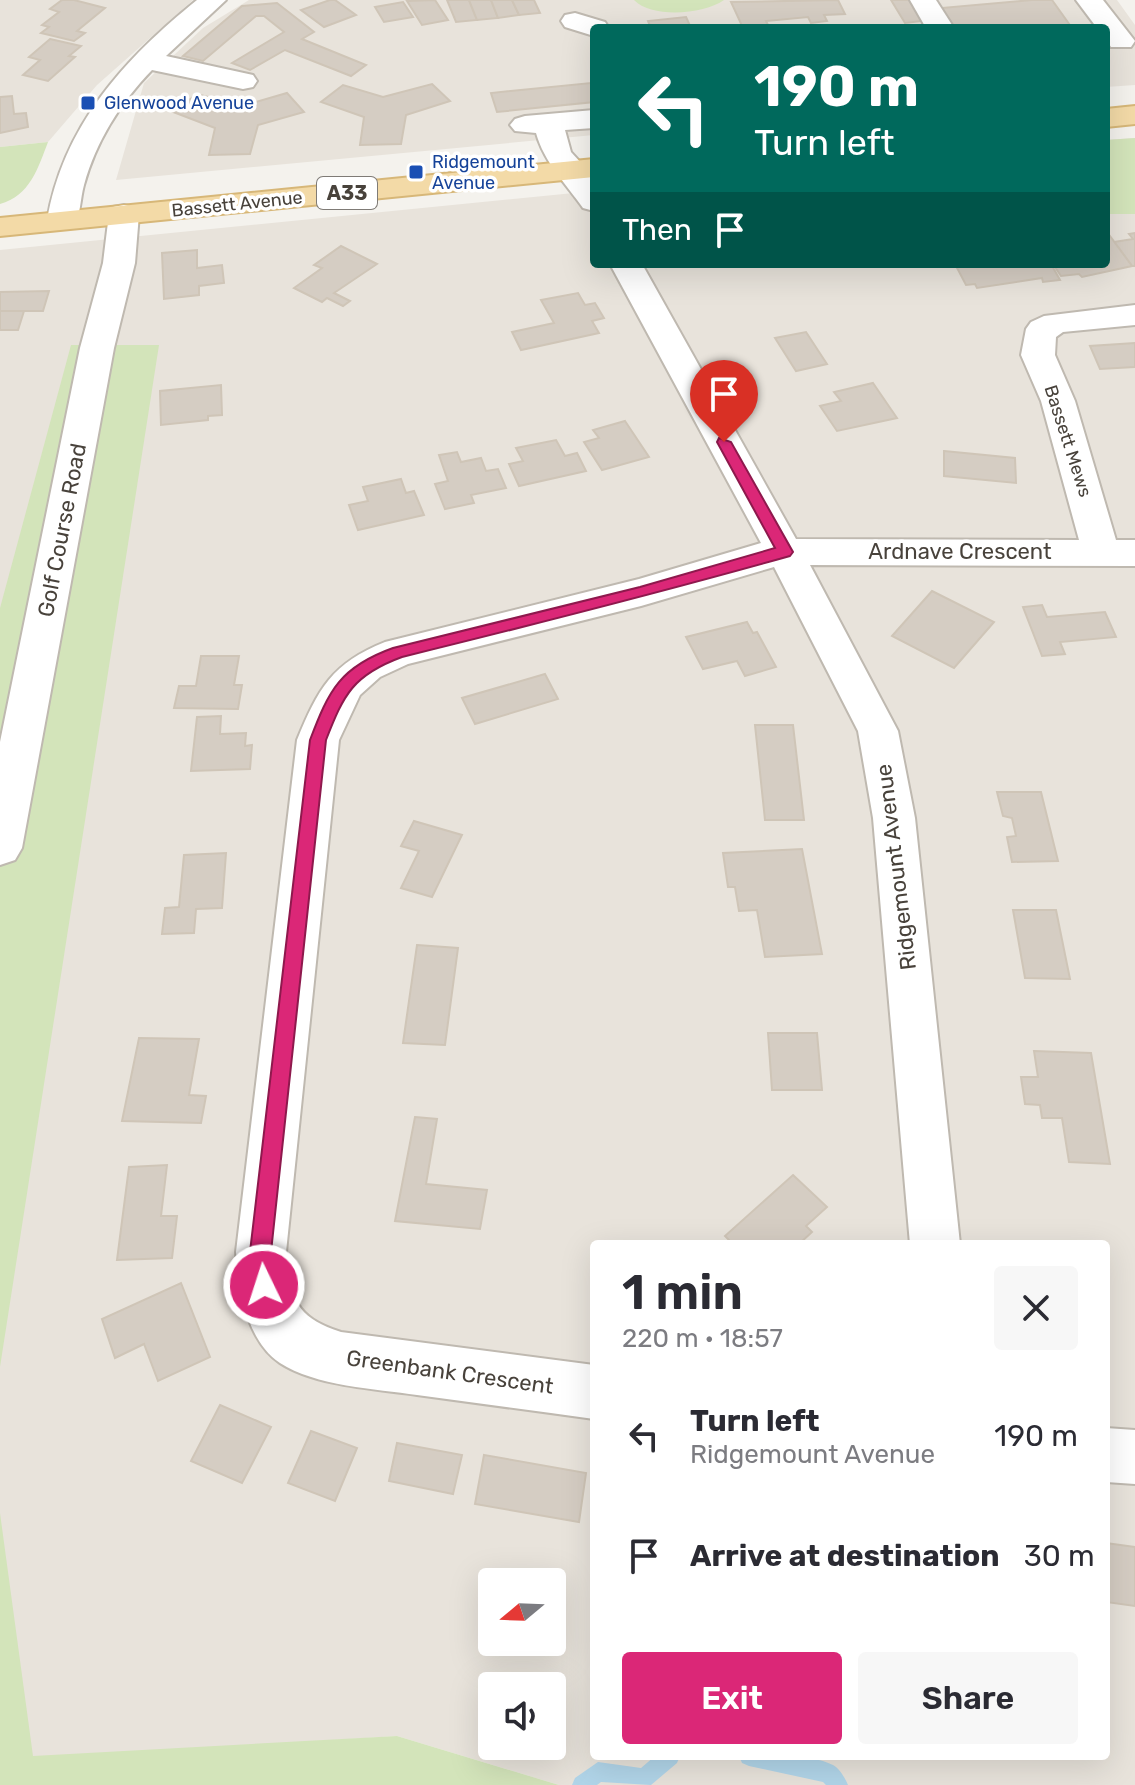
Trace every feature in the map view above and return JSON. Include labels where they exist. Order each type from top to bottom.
[{"type":"main road","points":[[1110,118],[1135,115]]},
{"type":"main road","name":"Bassett Avenue","points":[[0,227],[582,170]]},
{"type":"street","points":[[62,221],[69,175],[107,108],[145,60],[213,0]]},
{"type":"street","points":[[923,0],[938,24]]},
{"type":"street","points":[[1089,0],[1108,24]]},
{"type":"street","points":[[145,60],[215,63],[243,81]]},
{"type":"street","points":[[590,119],[536,124],[557,154],[582,170],[590,194]]},
{"type":"street","name":"Golf Course Road","points":[[0,848],[97,348],[112,280],[124,244],[124,214]]},
{"type":"street","name":"Ridgemount Avenue","points":[[628,268],[785,552],[878,731],[894,818],[935,1240]]},
{"type":"street","name":"Bassett Mews","points":[[1118,552],[1038,355],[1039,337],[1043,329],[1056,323],[1135,315]]},
{"type":"street","name":"Ardnave Crescent","points":[[785,552],[1118,552]]},
{"type":"street","name":"Greenbank Crescent","points":[[590,1391],[341,1358],[298,1344],[275,1319],[264,1285],[261,1252],[318,740],[330,709],[348,678],[372,662],[785,552]]},
{"type":"street","points":[[1110,1455],[1135,1457]]},
{"type":"shaded area","points":[[0,0],[193,0],[97,85],[48,142],[0,147]]},
{"type":"shaded area","points":[[249,0],[1117,0],[1135,25],[1135,85],[1110,87],[1110,24],[590,24],[590,135],[116,180],[144,83],[203,28]]},
{"type":"shaded area","points":[[1135,138],[1135,1785],[559,1785],[397,1736],[0,1761],[0,250],[590,191],[590,268],[1110,268],[1110,140]]},
{"type":"green space","points":[[634,0],[724,0],[704,9],[665,12],[642,6]]},
{"type":"green space","points":[[1135,138],[1135,214],[1110,214],[1110,140]]},
{"type":"green space","points":[[48,142],[26,188],[0,204],[0,147]]},
{"type":"green space","points":[[71,345],[159,345],[0,1367],[0,608]]},
{"type":"green space","points":[[0,1513],[33,1756],[397,1736],[559,1785],[0,1785]]},
{"type":"building","points":[[62,0],[105,8],[77,31],[85,33],[74,41],[41,33],[49,27],[42,25],[59,12],[50,9]]},
{"type":"building","points":[[335,0],[356,15],[324,27],[301,10]]},
{"type":"building","points":[[435,0],[448,20],[422,25],[407,1]]},
{"type":"building","points":[[447,0],[469,0],[477,20],[456,22]]},
{"type":"building","points":[[469,0],[491,0],[498,18],[477,20]]},
{"type":"building","points":[[491,0],[512,0],[519,15],[498,18]]},
{"type":"building","points":[[512,0],[534,0],[540,13],[519,15]]},
{"type":"building","points":[[838,0],[845,14],[824,15],[827,21],[811,23],[808,17],[766,21],[768,24],[741,24],[731,2]]},
{"type":"building","points":[[891,0],[909,0],[922,21],[905,23]]},
{"type":"building","points":[[1052,0],[1069,24],[951,24],[941,8]]},
{"type":"building","points":[[403,2],[413,17],[384,22],[375,7]]},
{"type":"building","points":[[277,3],[314,32],[302,39],[366,65],[351,76],[285,50],[250,70],[232,63],[284,32],[264,16],[256,16],[203,61],[183,56],[242,6]]},
{"type":"building","points":[[686,17],[689,24],[649,24],[648,21]]},
{"type":"building","points":[[50,39],[81,46],[69,56],[75,57],[48,81],[23,75],[40,60],[29,57]]},
{"type":"building","points":[[590,83],[590,102],[497,112],[491,93]]},
{"type":"building","points":[[432,84],[450,101],[406,115],[401,144],[360,145],[364,117],[321,102],[343,85],[383,97]]},
{"type":"building","points":[[287,93],[304,112],[258,125],[250,154],[209,155],[215,128],[173,112],[197,94],[242,106]]},
{"type":"building","points":[[12,96],[14,114],[26,113],[28,127],[0,133],[0,97]]},
{"type":"building","points":[[1135,233],[1135,266],[1132,266],[1114,242],[1133,239],[1129,234]]},
{"type":"building","points":[[1110,236],[1132,266],[1082,277],[1079,274],[1061,276],[1056,268],[1110,268]]},
{"type":"building","points":[[341,246],[377,264],[334,293],[350,301],[343,306],[327,298],[322,302],[294,288],[322,268],[314,265]]},
{"type":"building","points":[[197,250],[197,268],[222,265],[224,283],[199,286],[199,295],[164,299],[162,253]]},
{"type":"building","points":[[957,268],[1053,268],[1060,280],[1043,282],[1042,278],[977,288],[975,284],[966,285]]},
{"type":"building","points":[[49,291],[43,311],[0,311],[0,292]]},
{"type":"building","points":[[578,293],[585,305],[595,303],[604,318],[592,321],[599,333],[521,350],[512,332],[554,323],[541,300]]},
{"type":"building","points":[[0,311],[24,311],[18,330],[0,330]]},
{"type":"building","points":[[806,332],[827,364],[796,371],[775,338]]},
{"type":"building","points":[[1135,343],[1135,367],[1100,369],[1090,346]]},
{"type":"building","points":[[873,383],[897,418],[837,431],[820,406],[841,401],[834,392]]},
{"type":"building","points":[[221,385],[222,415],[208,416],[208,420],[161,425],[160,391]]},
{"type":"building","points":[[625,421],[649,457],[602,470],[584,442],[599,438],[593,430]]},
{"type":"building","points":[[556,440],[565,456],[577,453],[586,471],[519,486],[509,464],[523,461],[516,448]]},
{"type":"building","points":[[944,451],[1015,458],[1016,483],[944,476]]},
{"type":"building","points":[[457,452],[461,462],[481,458],[486,471],[498,469],[506,488],[471,495],[474,503],[445,509],[435,484],[448,481],[439,455]]},
{"type":"building","points":[[401,479],[406,493],[414,491],[424,515],[358,530],[349,505],[368,501],[363,487]]},
{"type":"building","points":[[932,591],[994,622],[954,668],[892,636]]},
{"type":"building","points":[[1042,605],[1047,617],[1105,612],[1116,637],[1060,642],[1065,654],[1042,656],[1023,607]]},
{"type":"building","points":[[747,622],[753,633],[757,632],[776,667],[745,676],[737,661],[703,669],[686,637]]},
{"type":"building","points":[[201,656],[239,656],[234,685],[242,685],[238,709],[174,708],[179,686],[196,686]]},
{"type":"building","points":[[545,674],[558,699],[475,724],[462,698]]},
{"type":"building","points":[[221,716],[220,734],[246,733],[245,746],[252,745],[250,769],[191,771],[197,717]]},
{"type":"building","points":[[755,725],[793,725],[804,820],[765,820]]},
{"type":"building","points":[[997,792],[1041,792],[1058,861],[1012,862],[1007,837],[1016,836],[1012,818],[1003,816]]},
{"type":"building","points":[[414,821],[462,835],[432,897],[401,888],[419,851],[401,846]]},
{"type":"building","points":[[802,849],[822,954],[765,957],[757,910],[739,911],[735,887],[728,887],[723,853]]},
{"type":"building","points":[[226,853],[222,908],[196,909],[194,933],[162,934],[165,908],[179,907],[184,855]]},
{"type":"building","points":[[1013,910],[1056,910],[1070,979],[1025,978]]},
{"type":"building","points":[[417,945],[458,948],[445,1045],[403,1043]]},
{"type":"building","points":[[768,1033],[817,1033],[822,1090],[772,1090]]},
{"type":"building","points":[[139,1038],[199,1039],[189,1095],[206,1096],[201,1123],[122,1121]]},
{"type":"building","points":[[1034,1051],[1091,1053],[1110,1164],[1069,1162],[1062,1118],[1042,1118],[1040,1105],[1025,1104],[1021,1077],[1038,1077]]},
{"type":"building","points":[[415,1117],[437,1119],[426,1184],[487,1190],[480,1229],[395,1221]]},
{"type":"building","points":[[167,1165],[161,1216],[177,1216],[172,1258],[117,1260],[129,1167]]},
{"type":"building","points":[[793,1175],[827,1207],[806,1226],[812,1232],[803,1240],[729,1240],[725,1236]]},
{"type":"building","points":[[181,1283],[210,1357],[158,1381],[144,1344],[115,1358],[102,1319]]},
{"type":"building","points":[[220,1405],[271,1427],[242,1483],[191,1461]]},
{"type":"building","points":[[311,1431],[357,1448],[335,1501],[288,1483]]},
{"type":"building","points":[[397,1443],[462,1455],[453,1494],[389,1481]]},
{"type":"building","points":[[484,1455],[586,1473],[579,1522],[475,1504]]},
{"type":"building","points":[[1110,1544],[1135,1547],[1135,1606],[1110,1603]]},
{"type":"waterway","points":[[582,1785],[598,1772],[644,1778],[665,1760]]},
{"type":"waterway","points":[[768,1760],[829,1773],[838,1785]]},
{"type":"place","name":"Glenwood Avenue","points":[[88,103]]},
{"type":"place","name":"Ridgemount Avenue","points":[[416,172]]},
{"type":"route","points":[[264,1285],[261,1252],[318,740],[330,709],[348,678],[372,662],[399,652],[641,592],[752,558],[785,552],[724,442]]}]
